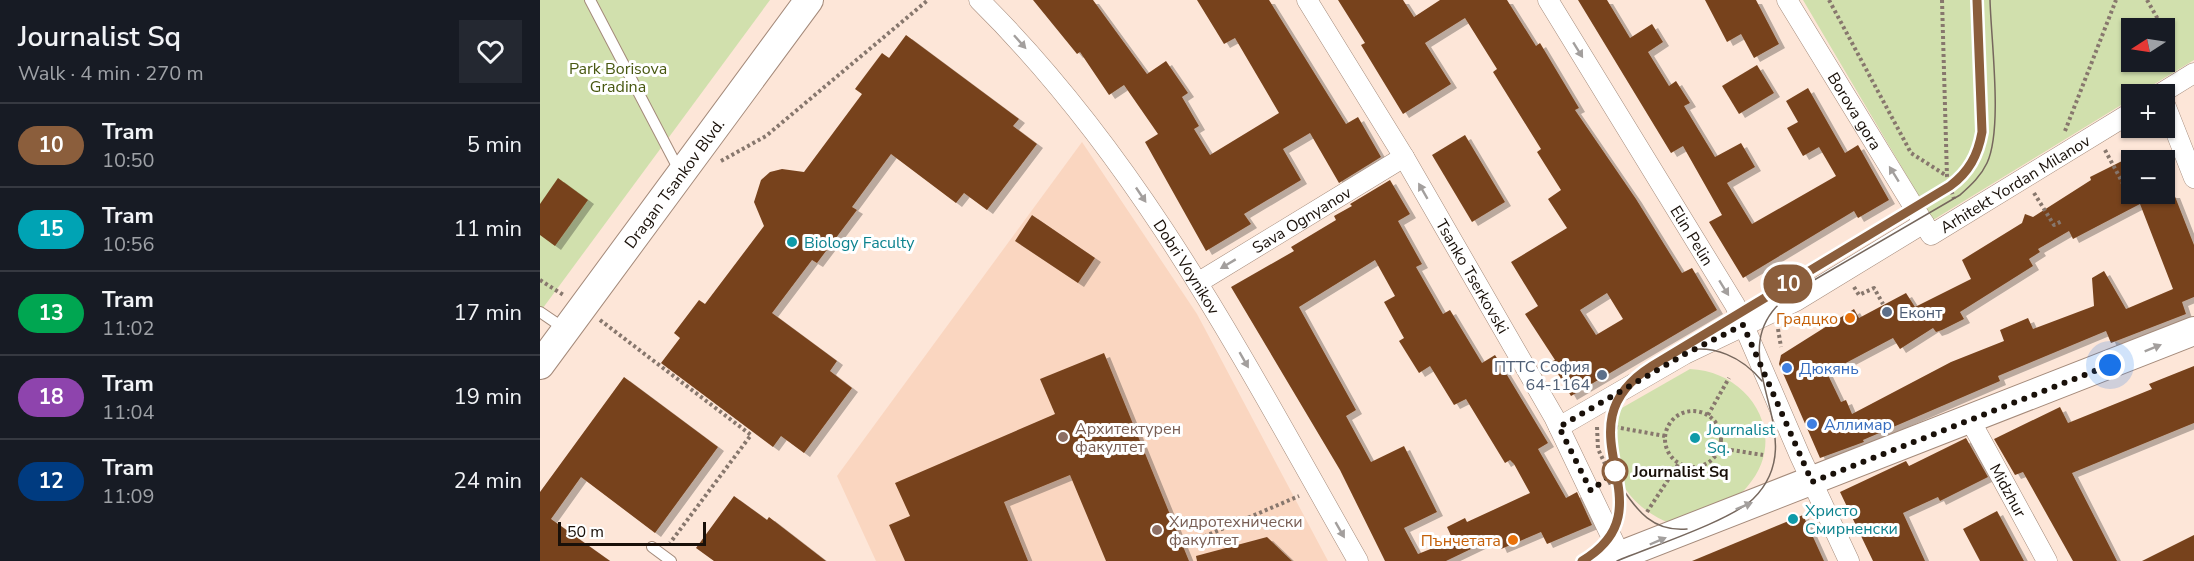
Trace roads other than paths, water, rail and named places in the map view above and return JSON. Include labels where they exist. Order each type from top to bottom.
[{"type":"street","name":"Dragan Tsankov Blvd.","points":[[540,365],[809,0]]},
{"type":"street","name":"Dobri Voynikov","points":[[979,0],[1083,115],[1115,157],[1199,282],[1358,561]]},
{"type":"street","name":"Tsanko Tserkovski","points":[[1306,0],[1404,157],[1559,427],[1617,560]]},
{"type":"street","name":"Elin Pelin","points":[[1548,0],[1735,305],[1849,561]]},
{"type":"street","name":"Borova gora","points":[[1787,0],[1924,223]]},
{"type":"street","points":[[2175,87],[2194,74]]},
{"type":"street","name":"Arhitekt Yordan Milanov","points":[[1743,325],[1796,301],[1924,223],[1932,235],[2121,119]]},
{"type":"street","points":[[2175,129],[2194,178]]},
{"type":"street","name":"Sava Ognyanov","points":[[1199,282],[1404,157]]},
{"type":"street","points":[[1559,427],[1685,354],[1743,325]]},
{"type":"street","points":[[1617,560],[1792,487],[1812,482],[2194,332]]},
{"type":"street","name":"Midzhur","points":[[1970,420],[2046,561]]},
{"type":"lane","points":[[590,0],[681,174]]},
{"type":"lane","points":[[540,312],[566,330]]},
{"type":"lane","points":[[652,547],[667,557]]},
{"type":"tram line","points":[[1582,561],[1608,539],[1618,516],[1619,492],[1611,441],[1612,415],[1624,390],[1652,366],[1952,184],[1970,167],[1982,132],[1977,0]]},
{"type":"tram line","name":"10","points":[[1582,561],[1603,545],[1616,525],[1621,503],[1610,450],[1610,426],[1615,407],[1632,381],[1642,372],[1950,186],[1970,167],[1976,156],[1982,132],[1977,0]]},
{"type":"tram line","points":[[1617,561],[1727,516],[1753,499],[1771,473],[1775,446],[1772,419],[1760,364],[1760,338],[1771,313],[1797,290],[1960,195],[1982,172],[1992,148],[1994,129],[1995,84],[1990,0]]},
{"type":"tram line","points":[[1683,351],[1706,349],[1727,354],[1746,365],[1762,381]]},
{"type":"tram line","points":[[1620,485],[1647,518],[1665,527],[1687,529]]},
{"type":"place","name":"Biology Faculty","points":[[792,242]]},
{"type":"place","name":"Еконт","points":[[1887,312]]},
{"type":"place","name":"Градцко","points":[[1850,318]]},
{"type":"place","name":"Дюкянь","points":[[1787,368]]},
{"type":"place","name":"ПТТС София 64-1164","points":[[1602,375]]},
{"type":"place","name":"Аллимар","points":[[1812,424]]},
{"type":"place","name":"Архитектурен факултет","points":[[1063,437]]},
{"type":"place","name":"Journalist Sq.","points":[[1695,438]]},
{"type":"place","name":"Journalist Sq","points":[[1615,471]]},
{"type":"place","name":"Христо Смирненски","points":[[1793,519]]},
{"type":"place","name":"Хидротехнически факултет","points":[[1157,530]]},
{"type":"place","name":"Пънчетата","points":[[1513,540]]},
{"type":"park label","name":"Park Borisova Gradina","points":[[618,77]]}]
